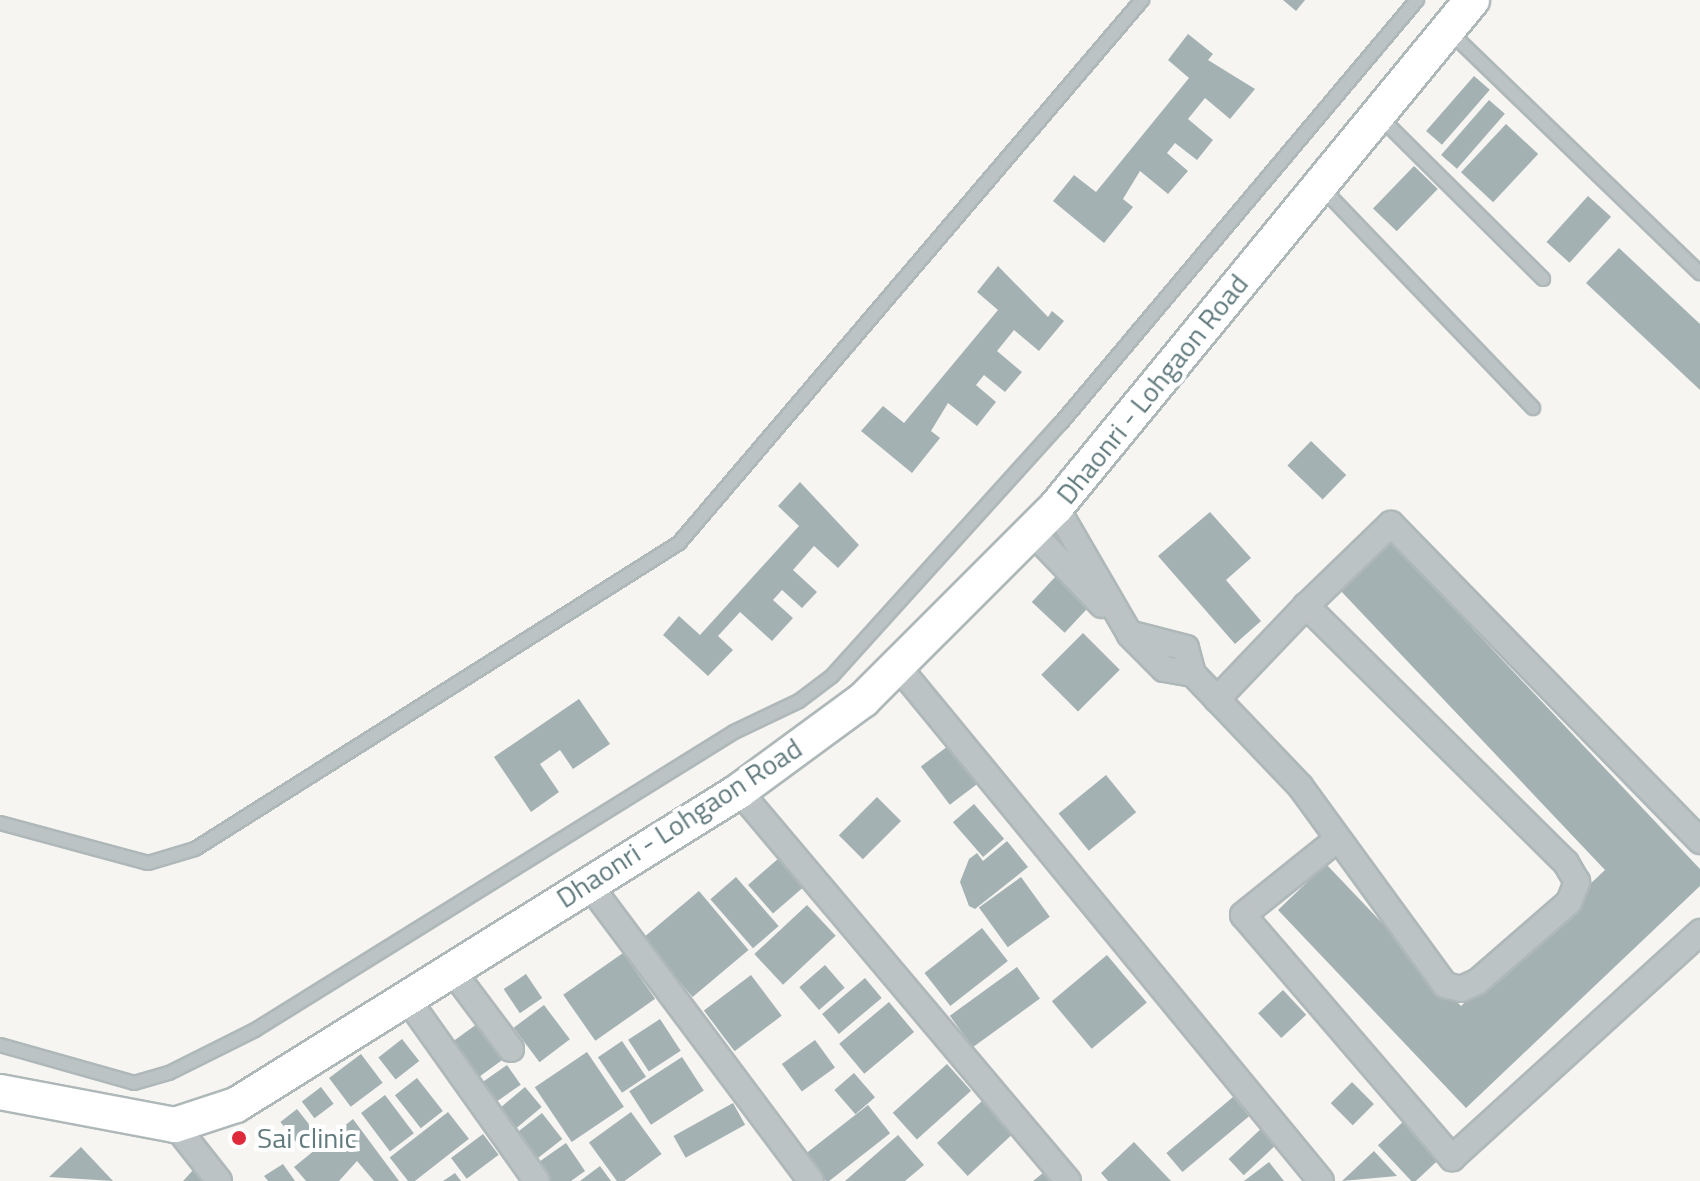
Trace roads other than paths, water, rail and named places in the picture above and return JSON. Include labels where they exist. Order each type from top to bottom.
[{"type":"main road","name":"Dhaonri - Lohgaon Road","points":[[0,1092],[175,1125],[236,1105],[739,791],[901,670],[1056,507],[1472,0]]},
{"type":"street","points":[[1056,507],[1129,633]]},
{"type":"street","points":[[1217,699],[1306,606],[1391,524],[1700,841]]},
{"type":"street","points":[[1032,532],[1129,633],[1186,648],[1193,674],[1300,786],[1335,841],[1445,985],[1461,989],[1569,902],[1577,882],[1566,863],[1306,606]]},
{"type":"street","points":[[901,670],[1321,1181]]},
{"type":"street","points":[[739,791],[1068,1181]]},
{"type":"street","points":[[1335,841],[1243,915],[1452,1158],[1700,932]]},
{"type":"street","points":[[588,883],[811,1181]]},
{"type":"street","points":[[451,969],[511,1049]]},
{"type":"street","points":[[406,997],[537,1181]]},
{"type":"street","points":[[175,1125],[219,1181]]},
{"type":"lane","points":[[0,823],[148,863],[195,849],[679,543],[1142,0]]},
{"type":"lane","points":[[0,1045],[134,1083],[169,1073],[255,1030],[734,732],[799,701],[832,676],[1061,423],[1417,0]]},
{"type":"lane","points":[[1447,30],[1700,273]]},
{"type":"lane","points":[[1377,115],[1543,279]]},
{"type":"lane","points":[[1320,185],[1533,408]]},
{"type":"place","name":"Sai clinic","points":[[239,1138]]}]
